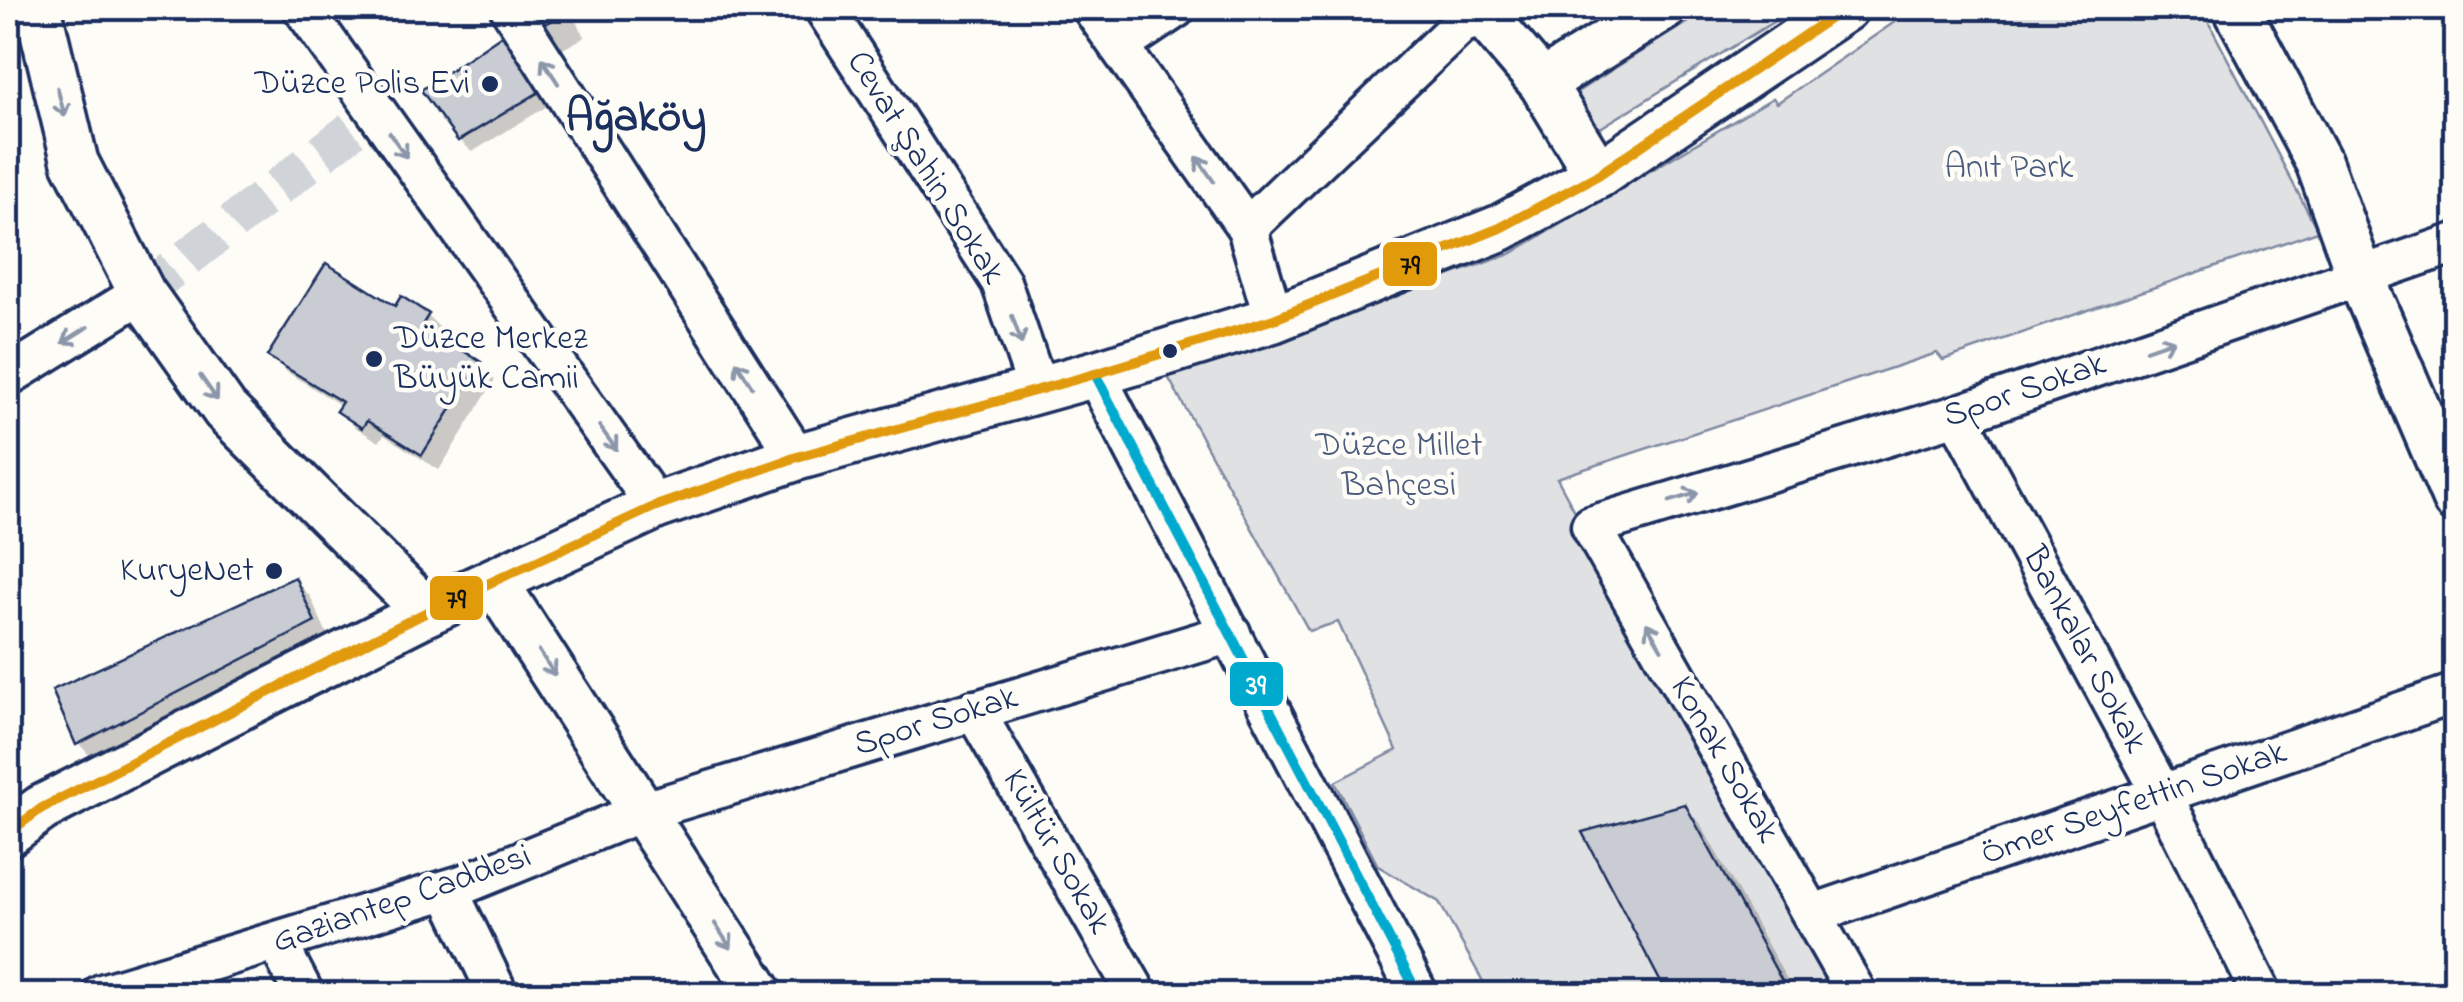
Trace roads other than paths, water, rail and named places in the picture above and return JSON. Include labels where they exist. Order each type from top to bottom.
[{"type":"main road","points":[[38,8],[75,162],[142,293],[225,410],[427,612]]},
{"type":"main road","points":[[1478,8],[1542,83],[1598,176]]},
{"type":"main road","points":[[1542,83],[1664,8]]},
{"type":"main road","points":[[8,833],[42,808],[427,612],[656,506],[796,456],[1095,374],[1274,319],[1500,228],[1598,176],[1845,8]]},
{"type":"main road","points":[[2236,8],[2319,163],[2360,276],[2456,500]]},
{"type":"main road","points":[[494,581],[760,994]]},
{"type":"street","points":[[303,8],[656,506]]},
{"type":"street","points":[[510,8],[796,456]]},
{"type":"street","name":"Cevat Şahin Sokak","points":[[824,8],[1001,282],[1038,390]]},
{"type":"street","points":[[1092,8],[1247,228],[1274,319]]},
{"type":"street","points":[[1119,46],[1176,8]]},
{"type":"street","points":[[1247,228],[1478,8]]},
{"type":"street","name":"Spor Sokak","points":[[1591,526],[1957,415],[2456,243]]},
{"type":"street","points":[[8,376],[142,293]]},
{"type":"street","points":[[1095,374],[1418,994]]},
{"type":"street","name":"Bankalar Sokak","points":[[1957,415],[2162,794],[2262,994]]},
{"type":"street","name":"Konak Sokak","points":[[1591,526],[1858,994]]},
{"type":"street","name":"Spor Sokak","points":[[642,812],[1232,633]]},
{"type":"street","name":"Ömer Seyfettin Sokak","points":[[1812,914],[2456,694]]},
{"type":"street","name":"Kültür Sokak","points":[[974,710],[1137,994]]},
{"type":"street","name":"Gaziantep Caddesi","points":[[102,994],[448,890],[642,812]]},
{"type":"street","points":[[448,890],[498,994]]},
{"type":"street","points":[[277,942],[304,994]]},
{"type":"tunnel","points":[[142,293],[375,112]]},
{"type":"place","name":"Düzce Polis Evi","points":[[490,84]]},
{"type":"place","name":"Düzce Merkez Büyük Camii","points":[[374,359]]},
{"type":"place","name":"KuryeNet","points":[[274,571]]},
{"type":"district","name":"Ağaköy","points":[[636,119]]},
{"type":"park label","name":"Anıt Park","points":[[2009,168]]},
{"type":"park label","name":"Düzce Millet Bahçesi","points":[[1399,466]]}]
